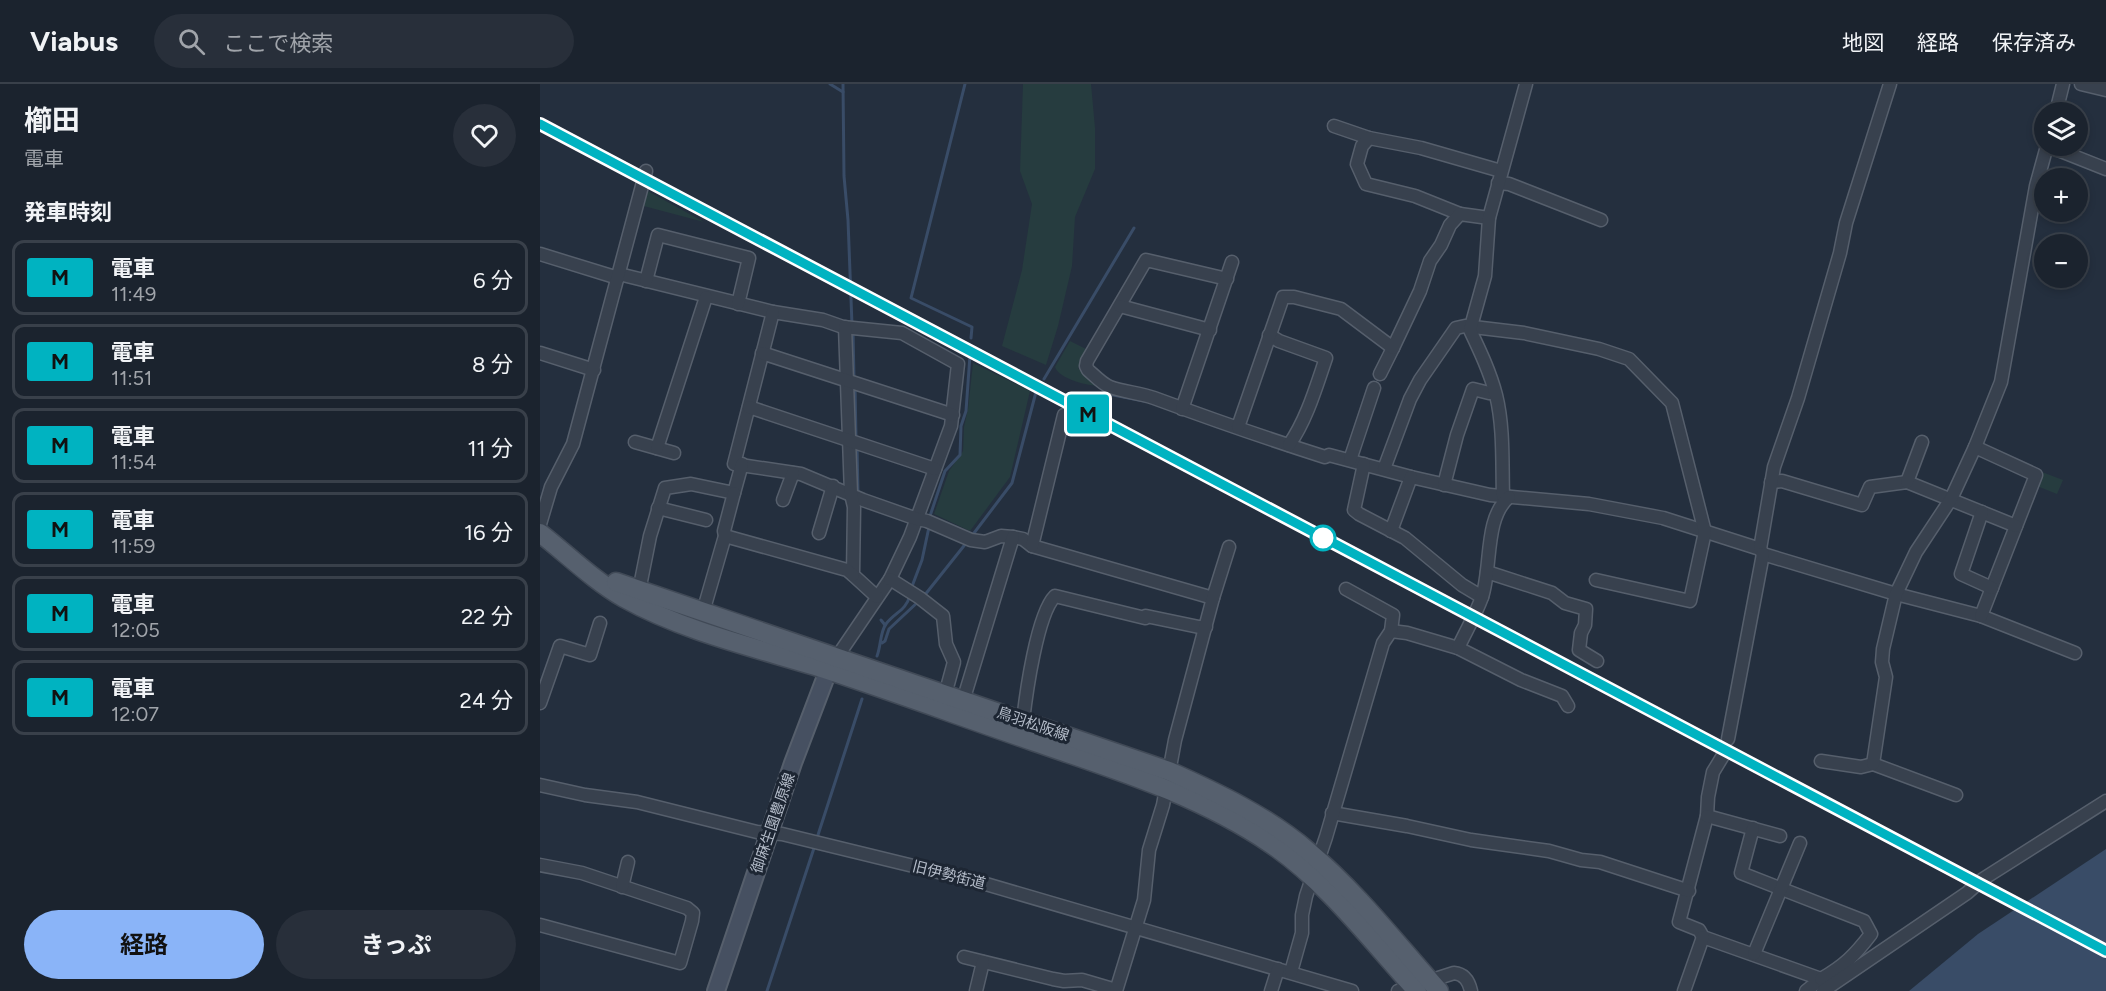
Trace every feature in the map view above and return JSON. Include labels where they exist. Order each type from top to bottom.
[{"type":"main road","name":"鳥羽松阪線","points":[[541,534],[606,586],[654,612],[721,637],[832,664],[963,701],[1023,721],[1168,780]]},
{"type":"main road","name":"鳥羽松阪線","points":[[567,555],[606,577],[639,591],[703,612],[832,664],[1251,811],[1294,840],[1315,868],[1338,879],[1419,988]]},
{"type":"main road","name":"御麻生園豊原線","points":[[716,991],[793,763],[832,664]]},
{"type":"street","points":[[1458,648],[1482,597],[1494,521],[1506,497],[1496,396],[1486,362],[1470,330],[1485,276],[1489,218],[1526,84]]},
{"type":"street","points":[[1728,739],[1762,552],[1770,482],[1802,387],[1840,253],[1846,223],[1890,84]]},
{"type":"street","points":[[2058,102],[2063,84]]},
{"type":"street","points":[[2081,84],[2106,90]]},
{"type":"street","points":[[1334,126],[1369,138],[1421,148],[1499,177],[1509,184],[1601,220]]},
{"type":"street","points":[[1369,138],[1362,146],[1357,161],[1366,184],[1415,196],[1460,214],[1489,218]]},
{"type":"street","points":[[1873,764],[1886,677],[1882,662],[1883,649],[1896,594],[1916,552],[1951,499],[1996,396],[2006,360],[2036,186],[2044,156]]},
{"type":"street","points":[[2073,156],[2106,169]]},
{"type":"street","points":[[541,534],[551,488],[573,444],[646,171]]},
{"type":"street","points":[[1380,374],[1420,291],[1430,261],[1441,245],[1450,225],[1460,214]]},
{"type":"street","points":[[646,281],[658,236],[749,258],[738,304]]},
{"type":"street","points":[[540,254],[619,276],[773,312],[823,320],[846,327],[902,333],[958,364],[953,415],[894,582],[877,597],[832,664]]},
{"type":"street","points":[[1227,279],[1146,260],[1087,361],[1088,370],[1108,386],[1152,397],[1182,410],[1325,457],[1329,455],[1444,485],[1506,497],[1589,504],[1663,518],[1896,594],[1982,616],[2075,653]]},
{"type":"street","points":[[1182,410],[1232,262]]},
{"type":"street","points":[[657,448],[706,297]]},
{"type":"street","points":[[1238,427],[1283,297],[1294,297],[1341,309],[1393,348]]},
{"type":"street","points":[[1120,306],[1210,330]]},
{"type":"street","points":[[773,312],[734,464],[793,473],[834,486],[968,539],[986,542],[1000,536],[1023,539],[1032,546],[1213,598]]},
{"type":"street","points":[[846,327],[850,441],[856,496],[852,575]]},
{"type":"street","points":[[1384,469],[1410,399],[1420,380],[1452,331],[1460,327],[1535,336],[1599,349],[1629,359],[1672,403],[1705,532],[1690,601],[1596,580]]},
{"type":"street","points":[[1269,335],[1279,341],[1326,358],[1296,436],[1289,445]]},
{"type":"street","points":[[762,353],[953,415]]},
{"type":"street","points":[[540,354],[594,370]]},
{"type":"street","points":[[1350,460],[1374,388]]},
{"type":"street","points":[[1444,485],[1457,435],[1473,389],[1489,393]]},
{"type":"street","points":[[749,407],[935,469]]},
{"type":"street","points":[[1032,546],[1064,415]]},
{"type":"street","points":[[635,442],[674,453]]},
{"type":"street","points":[[1907,482],[1922,442]]},
{"type":"street","points":[[1975,447],[2036,475],[1982,616]]},
{"type":"street","points":[[703,612],[725,536],[724,531],[742,464]]},
{"type":"street","points":[[1364,465],[1354,510],[1405,538],[1462,585],[1482,597]]},
{"type":"street","points":[[783,500],[793,473]]},
{"type":"street","points":[[1391,531],[1411,477]]},
{"type":"street","points":[[1770,482],[1782,481],[1862,505],[1870,488],[1907,482],[2016,526]]},
{"type":"street","points":[[639,591],[658,508],[665,488],[691,484],[734,493]]},
{"type":"street","points":[[819,533],[834,486]]},
{"type":"street","points":[[658,508],[706,520]]},
{"type":"street","points":[[1982,512],[1960,574],[1992,588]]},
{"type":"street","points":[[725,536],[847,570],[877,597]]},
{"type":"street","points":[[963,701],[1013,537]]},
{"type":"street","points":[[964,957],[1063,986],[1082,980],[1116,990],[1144,900],[1149,850],[1154,839],[1168,780],[1175,740],[1229,547]]},
{"type":"street","points":[[1487,572],[1552,593],[1565,603],[1586,609],[1579,650],[1597,661]]},
{"type":"street","points":[[894,582],[943,616],[946,644],[954,662],[948,684]]},
{"type":"street","points":[[1291,972],[1302,933],[1304,904],[1383,643],[1391,631],[1393,615],[1346,589]]},
{"type":"street","points":[[1023,721],[1035,650],[1046,611],[1055,596],[1145,618],[1146,616],[1206,627]]},
{"type":"street","points":[[540,703],[545,674],[560,646],[590,655],[600,623]]},
{"type":"street","points":[[1391,631],[1407,633],[1458,648],[1503,672],[1562,696],[1568,706]]},
{"type":"street","points":[[1724,754],[1713,772],[1707,816],[1679,922],[1699,930],[1703,937],[1754,954],[1822,985]]},
{"type":"street","points":[[1821,761],[1861,767],[1873,764],[1956,795]]},
{"type":"street","name":"旧伊勢街道","points":[[540,785],[585,795],[637,802],[770,834],[782,834],[828,844],[979,882],[1352,991]]},
{"type":"street","points":[[1806,991],[1822,985],[2106,801]]},
{"type":"street","points":[[1332,813],[1471,840],[1549,851],[1581,860],[1600,861],[1689,891]]},
{"type":"street","points":[[1707,816],[1780,836]]},
{"type":"street","points":[[1753,828],[1741,873],[1864,921],[1871,934],[1854,957],[1822,985]]},
{"type":"street","points":[[1754,954],[1800,843]]},
{"type":"street","points":[[622,887],[628,862]]},
{"type":"street","points":[[540,865],[582,873],[687,908],[693,913],[680,963],[540,925]]},
{"type":"street","points":[[1684,991],[1703,937]]},
{"type":"street","points":[[976,991],[983,962]]},
{"type":"street","points":[[1271,991],[1278,969]]},
{"type":"street","points":[[1419,988],[1450,974],[1462,974],[1471,991]]},
{"type":"green space","points":[[1023,84],[1091,84],[1095,128],[1095,169],[1075,217],[1072,266],[1046,365],[1002,346],[1022,270],[1032,204],[1020,171]]},
{"type":"green space","points":[[644,189],[704,222],[640,205]]},
{"type":"green space","points":[[1070,341],[1088,350],[1078,368],[1101,386],[1075,381],[1062,375],[1055,367]]},
{"type":"green space","points":[[973,363],[1030,391],[1010,477],[970,531],[934,514],[949,471],[963,451]]},
{"type":"green space","points":[[2042,472],[2063,480],[2057,494],[2037,486]]},
{"type":"water","points":[[2106,849],[2106,991],[1909,991],[1978,934]]},
{"type":"waterway","points":[[830,84],[843,92]]},
{"type":"waterway","points":[[843,84],[844,176],[852,325]]},
{"type":"waterway","points":[[965,84],[911,298],[972,327],[971,338]]},
{"type":"waterway","points":[[1044,379],[1134,228]]},
{"type":"waterway","points":[[853,332],[854,379]]},
{"type":"waterway","points":[[930,516],[945,471],[960,455],[961,426],[966,411],[970,355]]},
{"type":"waterway","points":[[855,386],[856,439]]},
{"type":"waterway","points":[[971,537],[1012,483],[1036,392]]},
{"type":"waterway","points":[[1113,395],[1144,401]]},
{"type":"waterway","points":[[857,446],[858,493]]},
{"type":"waterway","points":[[911,589],[922,560],[929,527]]},
{"type":"waterway","points":[[924,596],[967,542]]},
{"type":"waterway","points":[[877,656],[884,627],[906,605],[910,595]]},
{"type":"waterway","points":[[882,643],[889,629],[920,600]]},
{"type":"waterway","points":[[881,620],[885,625]]},
{"type":"waterway","points":[[817,838],[862,699]]},
{"type":"waterway","points":[[767,991],[815,845]]},
{"type":"railway","points":[[540,124],[2106,951]]},
{"type":"train","name":"M","points":[[540,124],[2106,951]]}]
